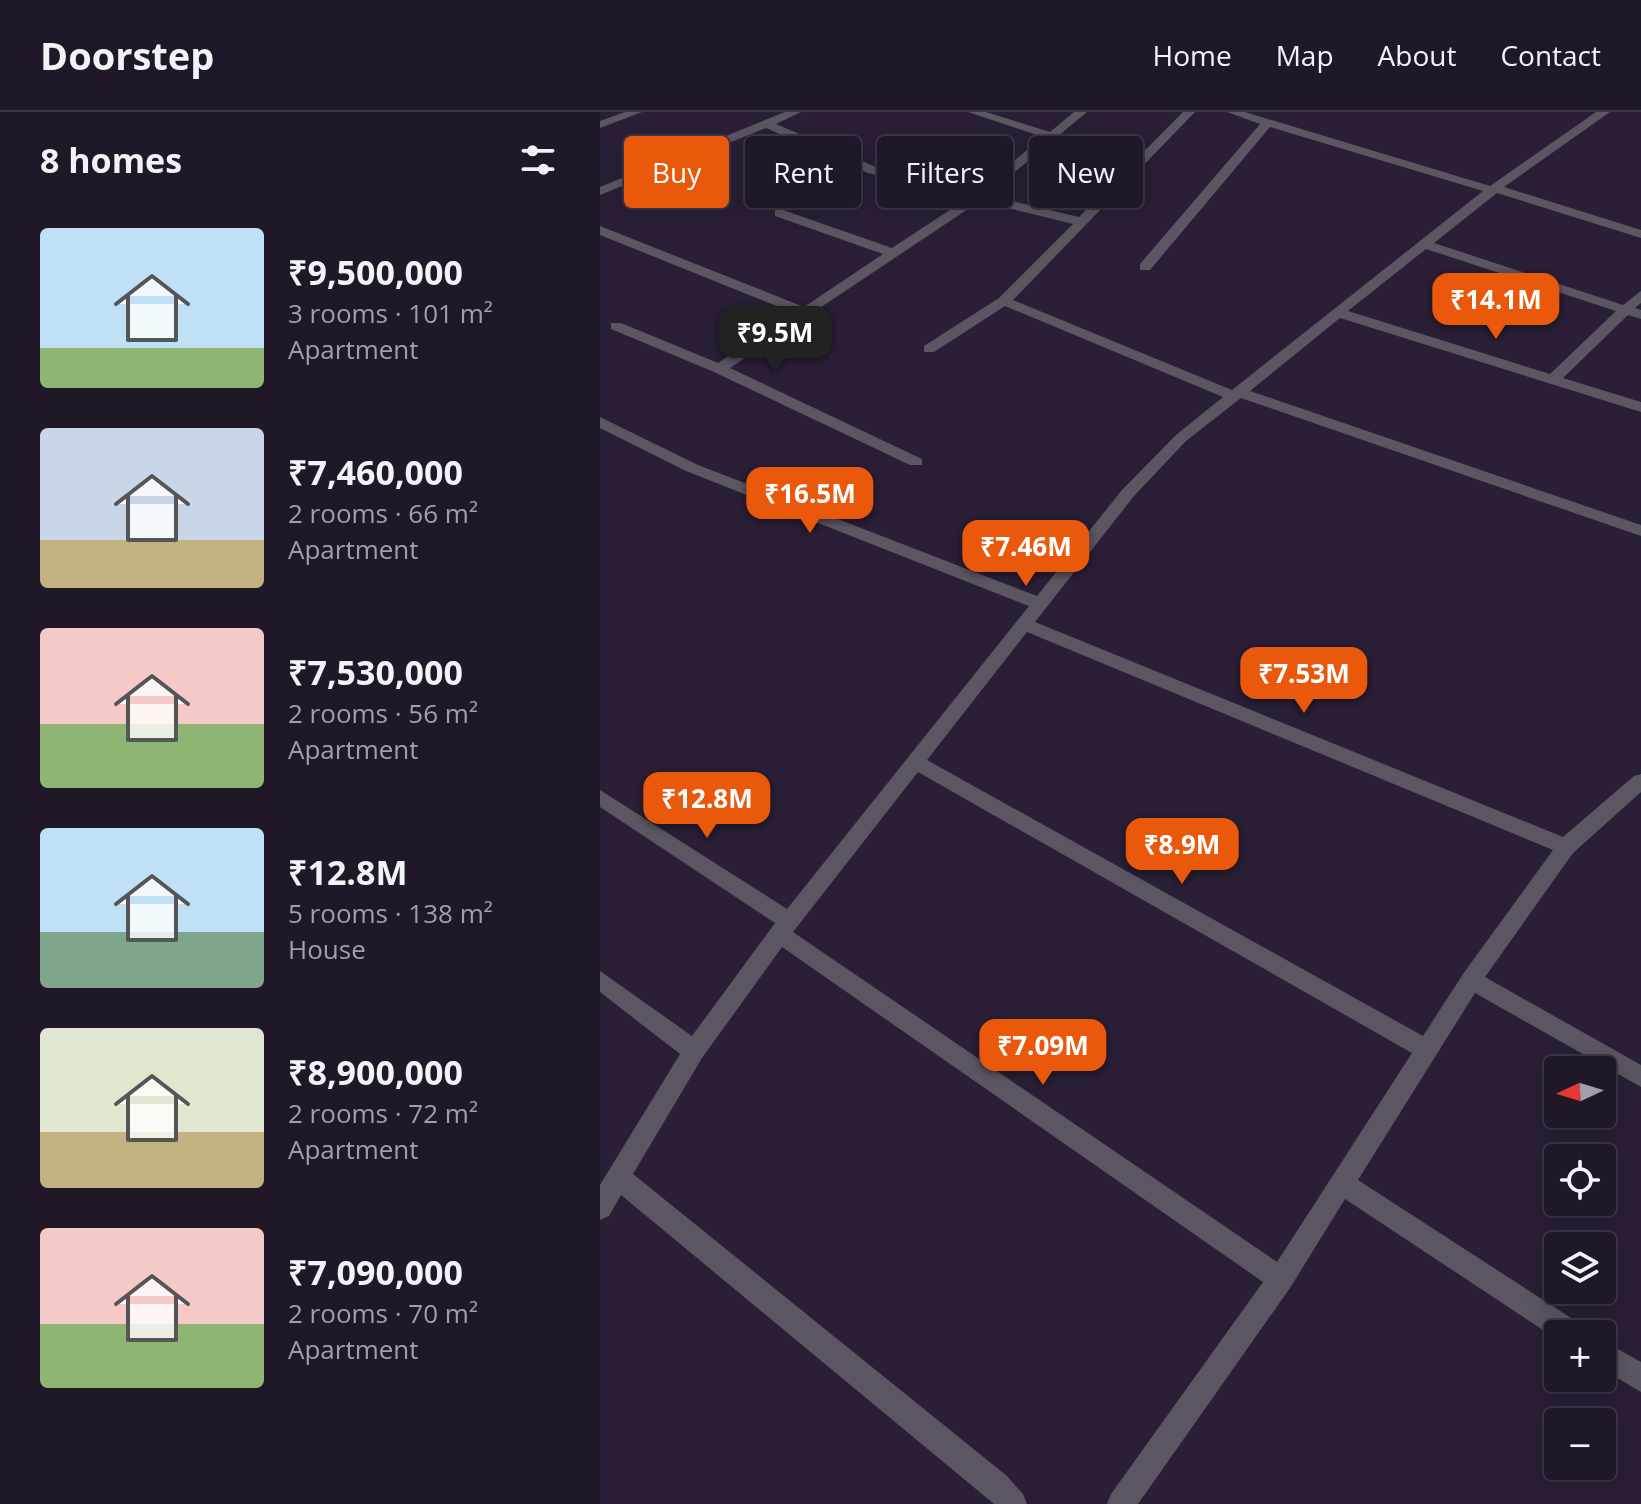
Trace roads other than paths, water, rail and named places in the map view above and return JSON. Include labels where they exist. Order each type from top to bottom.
[{"type":"street","points":[[600,125],[636,112]]},
{"type":"street","points":[[600,191],[795,112]]},
{"type":"street","points":[[974,112],[1052,136],[1081,112]]},
{"type":"street","points":[[929,349],[1004,301],[1189,112]]},
{"type":"street","points":[[1233,112],[1641,234]]},
{"type":"street","points":[[600,1208],[694,1051],[784,928],[1128,493],[1181,438],[1493,189],[1604,112]]},
{"type":"street","points":[[765,123],[877,171]]},
{"type":"street","points":[[1145,267],[1267,123]]},
{"type":"street","points":[[1013,168],[1029,155]]},
{"type":"street","points":[[1013,206],[1082,222]]},
{"type":"street","points":[[719,369],[961,208]]},
{"type":"street","points":[[779,213],[893,253]]},
{"type":"street","points":[[600,230],[805,312]]},
{"type":"street","points":[[1424,244],[1641,315]]},
{"type":"street","points":[[1553,379],[1641,295]]},
{"type":"street","points":[[1004,301],[1236,394],[1641,531]]},
{"type":"street","points":[[1339,313],[1641,407]]},
{"type":"street","points":[[616,326],[719,369],[916,462]]},
{"type":"street","points":[[600,422],[692,468],[1040,604]]},
{"type":"street","points":[[1024,624],[1566,847]]},
{"type":"street","points":[[915,762],[1427,1050]]},
{"type":"street","points":[[1121,1504],[1281,1279],[1471,980],[1566,847],[1641,781]]},
{"type":"street","points":[[600,797],[1281,1279]]},
{"type":"street","points":[[600,980],[694,1051]]},
{"type":"street","points":[[1471,980],[1641,1077]]},
{"type":"street","points":[[618,1177],[997,1486],[1013,1504]]},
{"type":"street","points":[[1343,1184],[1552,1320]]},
{"type":"street","points":[[1616,1362],[1641,1378]]}]
